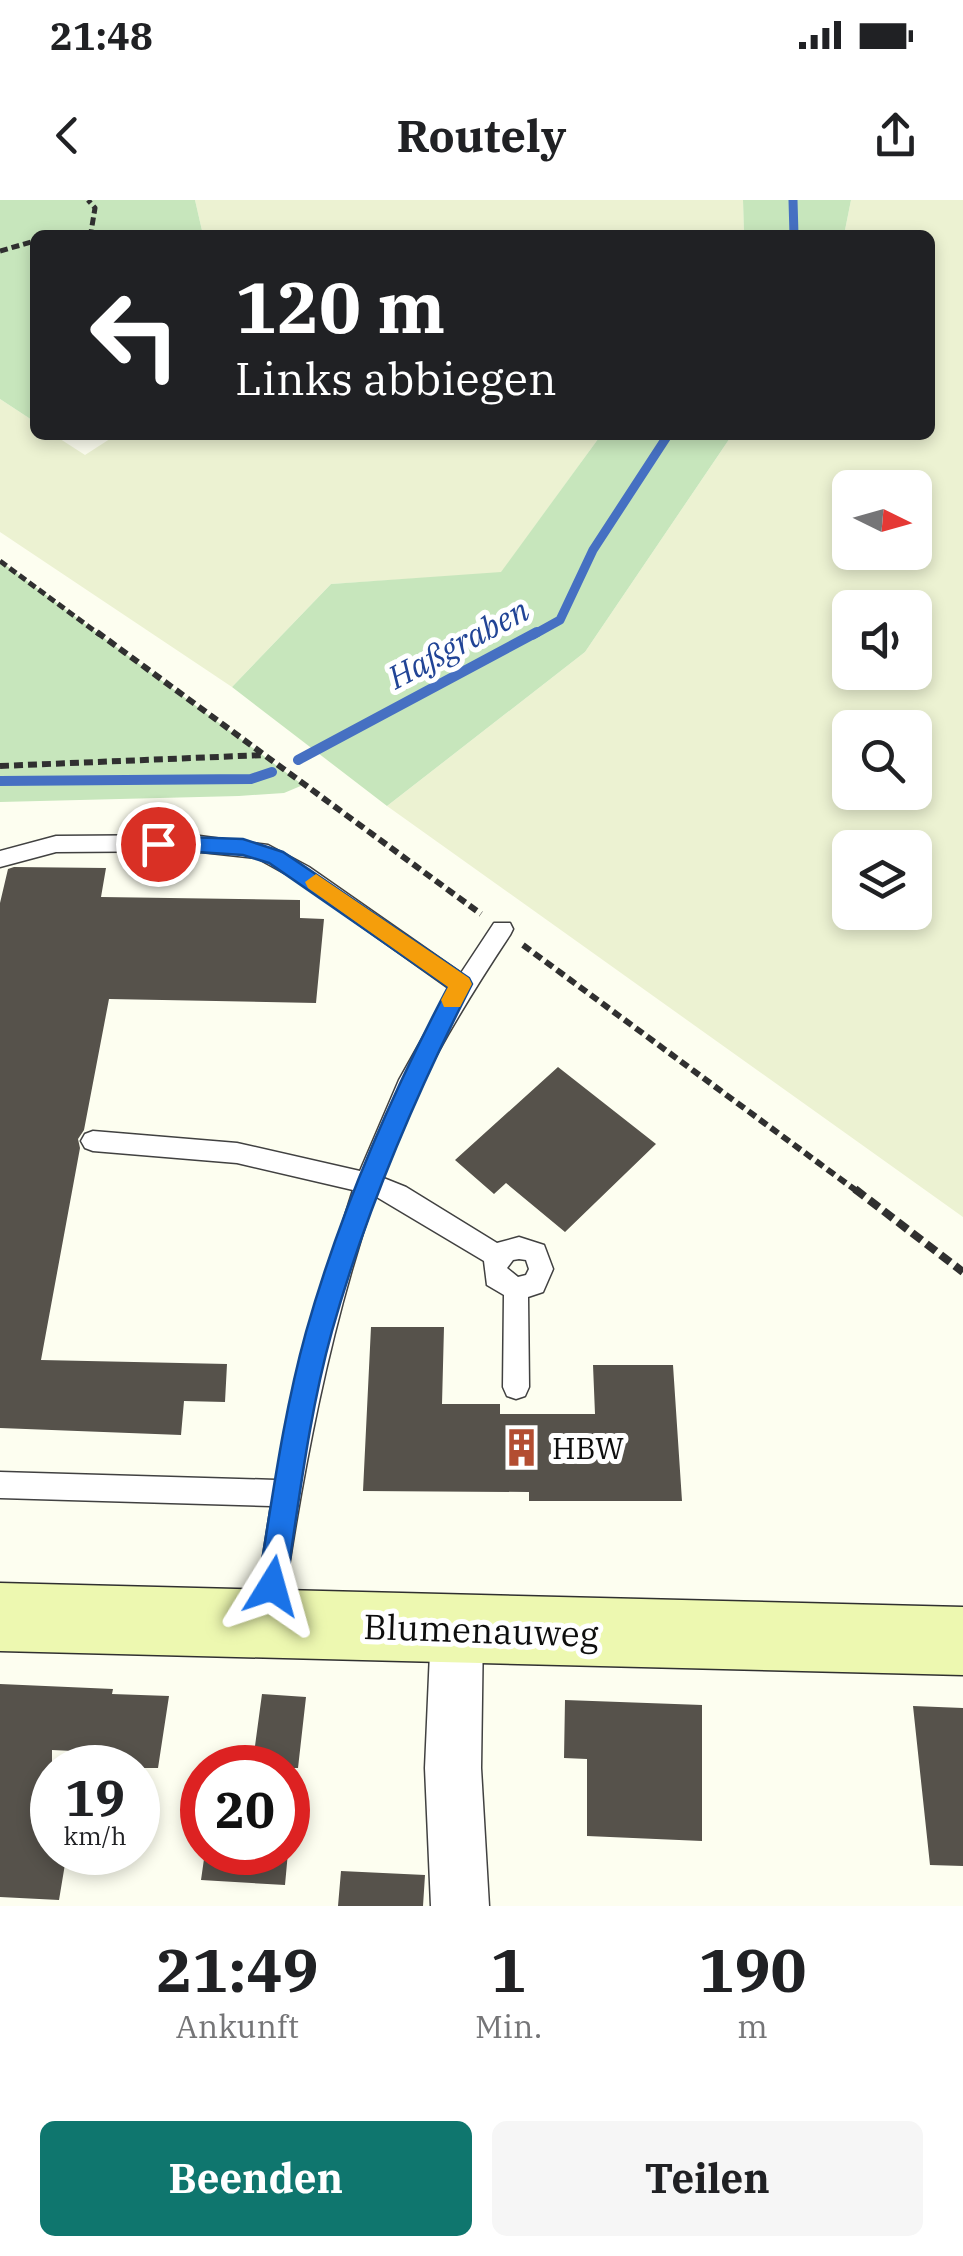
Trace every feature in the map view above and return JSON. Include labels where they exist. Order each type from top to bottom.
[{"type":"street","name":"Blumenauweg","points":[[0,1617],[963,1641]]},
{"type":"street","points":[[457,1629],[452,1768],[460,1906]]},
{"type":"lane","points":[[0,858],[56,844],[192,843],[261,851],[302,872],[461,984]]},
{"type":"lane","points":[[266,1624],[286,1493],[318,1334],[369,1183],[430,1038],[461,984],[502,930]]},
{"type":"lane","points":[[93,1141],[237,1153],[369,1183],[398,1194],[497,1256]]},
{"type":"lane","points":[[525,1248],[539,1259],[540,1277],[526,1288],[516,1289],[496,1277],[497,1256],[505,1250],[525,1248]]},
{"type":"lane","points":[[516,1289],[516,1387]]},
{"type":"lane","points":[[0,1485],[286,1493]]},
{"type":"path","points":[[88,200],[95,208],[91,230]]},
{"type":"path","points":[[0,251],[30,243]]},
{"type":"path","points":[[0,766],[264,755]]},
{"type":"green space","points":[[0,200],[195,200],[202,230],[30,230],[30,419],[0,399]]},
{"type":"green space","points":[[195,200],[743,200],[744,230],[202,230]]},
{"type":"green space","points":[[743,200],[851,200],[845,230],[744,230]]},
{"type":"green space","points":[[851,200],[963,200],[963,1217],[387,806],[585,652],[729,440],[935,440],[935,230],[845,230]]},
{"type":"green space","points":[[0,399],[30,419],[30,440],[62,440],[85,455],[108,440],[597,440],[501,573],[331,584],[232,687],[0,532]]},
{"type":"green space","points":[[597,440],[729,440],[585,652],[387,806],[232,687],[331,584],[501,572]]},
{"type":"green space","points":[[0,561],[303,785],[284,793],[239,796],[0,802]]},
{"type":"building","points":[[106,868],[101,897],[300,900],[300,918],[324,919],[316,1003],[109,999],[84,1130],[78,1139],[80,1148],[41,1360],[227,1364],[225,1402],[184,1401],[181,1435],[0,1428],[0,903],[8,869]]},
{"type":"building","points":[[558,1067],[656,1144],[565,1232],[506,1183],[494,1194],[455,1160]]},
{"type":"building","name":"HBW","points":[[371,1327],[444,1327],[442,1404],[500,1404],[500,1414],[595,1414],[593,1365],[673,1365],[682,1501],[529,1501],[529,1492],[363,1491]]},
{"type":"building","points":[[0,1684],[113,1689],[112,1694],[169,1696],[160,1755],[160,1745],[30,1745],[30,1875],[63,1875],[59,1900],[0,1897]]},
{"type":"building","points":[[262,1694],[306,1697],[301,1745],[255,1745]]},
{"type":"building","points":[[565,1700],[702,1705],[702,1841],[587,1836],[587,1759],[564,1758]]},
{"type":"building","points":[[913,1706],[963,1708],[963,1866],[930,1865]]},
{"type":"building","points":[[341,1871],[425,1875],[423,1906],[338,1906]]},
{"type":"building","points":[[202,1875],[286,1875],[285,1885],[201,1880]]},
{"type":"waterway","name":"Haßgraben","points":[[793,200],[794,230]]},
{"type":"waterway","name":"Haßgraben","points":[[533,635],[560,620],[593,550],[665,440]]},
{"type":"waterway","name":"Haßgraben","points":[[298,760],[537,632]]},
{"type":"waterway","name":"Haßgraben","points":[[0,781],[251,779],[272,772]]},
{"type":"slow traffic","points":[[316,882],[461,984],[452,1000]]},
{"type":"place","name":"HBW","points":[[522,1447]]},
{"type":"route","points":[[158,844],[243,847],[276,857],[461,984],[430,1038],[346,1243],[318,1334],[297,1428],[272,1586]]}]
